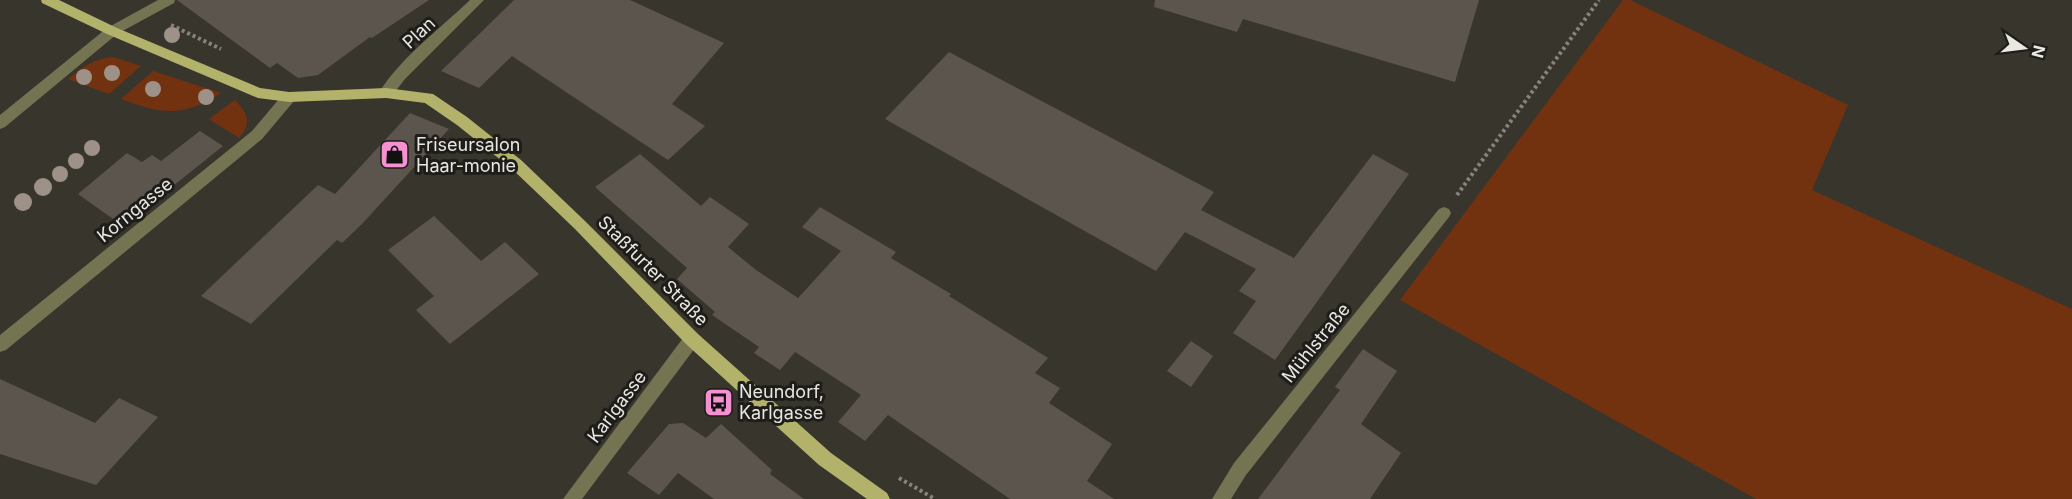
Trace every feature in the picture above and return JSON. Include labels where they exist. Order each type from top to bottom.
[{"type":"main road","name":"Staßfurter Straße","points":[[47,0],[112,32],[258,93],[289,98],[386,93],[428,98],[471,128],[516,164],[572,217],[692,339],[825,459],[881,499]]},
{"type":"street","points":[[0,123],[112,32],[169,0]]},
{"type":"street","name":"Plan","points":[[386,93],[400,75],[478,0]]},
{"type":"street","name":"Korngasse","points":[[0,345],[257,135],[289,98]]},
{"type":"street","name":"Mühlstraße","points":[[1221,499],[1240,469],[1444,213]]},
{"type":"street","name":"Karlgasse","points":[[572,499],[692,339]]},
{"type":"path","points":[[1444,213],[1599,0]]},
{"type":"shaded area","points":[[1623,0],[1630,0],[1848,105],[1812,190],[2072,309],[2072,499],[1756,499],[1400,300]]},
{"type":"shaded area","points":[[114,57],[141,66],[109,94],[68,79],[95,61]]},
{"type":"shaded area","points":[[153,71],[221,93],[195,107],[172,111],[148,108],[121,99]]},
{"type":"shaded area","points":[[235,100],[247,119],[246,128],[239,138],[209,119]]},
{"type":"building","points":[[177,0],[429,0],[372,38],[370,37],[318,75],[298,78],[277,63],[270,68]]},
{"type":"building","points":[[514,0],[630,0],[724,43],[672,104],[705,126],[668,160],[512,56],[479,88],[441,71]]},
{"type":"building","points":[[1155,0],[1479,0],[1455,82],[1243,19],[1237,32],[1154,7]]},
{"type":"building","points":[[949,52],[1214,192],[1201,210],[1294,258],[1373,154],[1409,174],[1275,360],[1233,333],[1256,301],[1239,291],[1256,269],[1185,232],[1156,271],[885,119]]},
{"type":"building","points":[[410,113],[449,129],[362,224],[342,243],[337,240],[251,324],[201,296],[318,185],[335,194]]},
{"type":"building","points":[[200,131],[223,146],[123,226],[78,194],[127,153],[142,162],[152,155],[161,161]]},
{"type":"building","points":[[640,154],[701,206],[710,197],[749,224],[728,247],[756,270],[798,298],[841,251],[802,227],[820,207],[896,252],[891,258],[951,294],[949,296],[1048,358],[1035,373],[1060,388],[1049,403],[1112,444],[1087,481],[1114,499],[1010,499],[888,415],[865,441],[838,422],[861,395],[795,352],[780,370],[754,353],[759,347],[712,315],[715,312],[677,279],[687,268],[595,187]]},
{"type":"building","points":[[434,216],[481,261],[505,242],[539,274],[450,344],[416,310],[434,296],[388,250]]},
{"type":"building","points":[[1191,341],[1213,356],[1191,387],[1167,371]]},
{"type":"building","points":[[1363,349],[1397,371],[1361,424],[1401,453],[1370,499],[1258,499],[1340,390],[1335,387]]},
{"type":"building","points":[[0,379],[95,423],[119,398],[158,417],[96,485],[0,454]]},
{"type":"building","points":[[683,423],[706,438],[721,424],[772,470],[770,474],[804,499],[714,499],[678,473],[659,495],[627,473],[669,424]]},
{"type":"place","name":"Friseursalon Haar-monie","points":[[395,155]]},
{"type":"place","name":"Neundorf, Karlgasse","points":[[718,402]]}]
